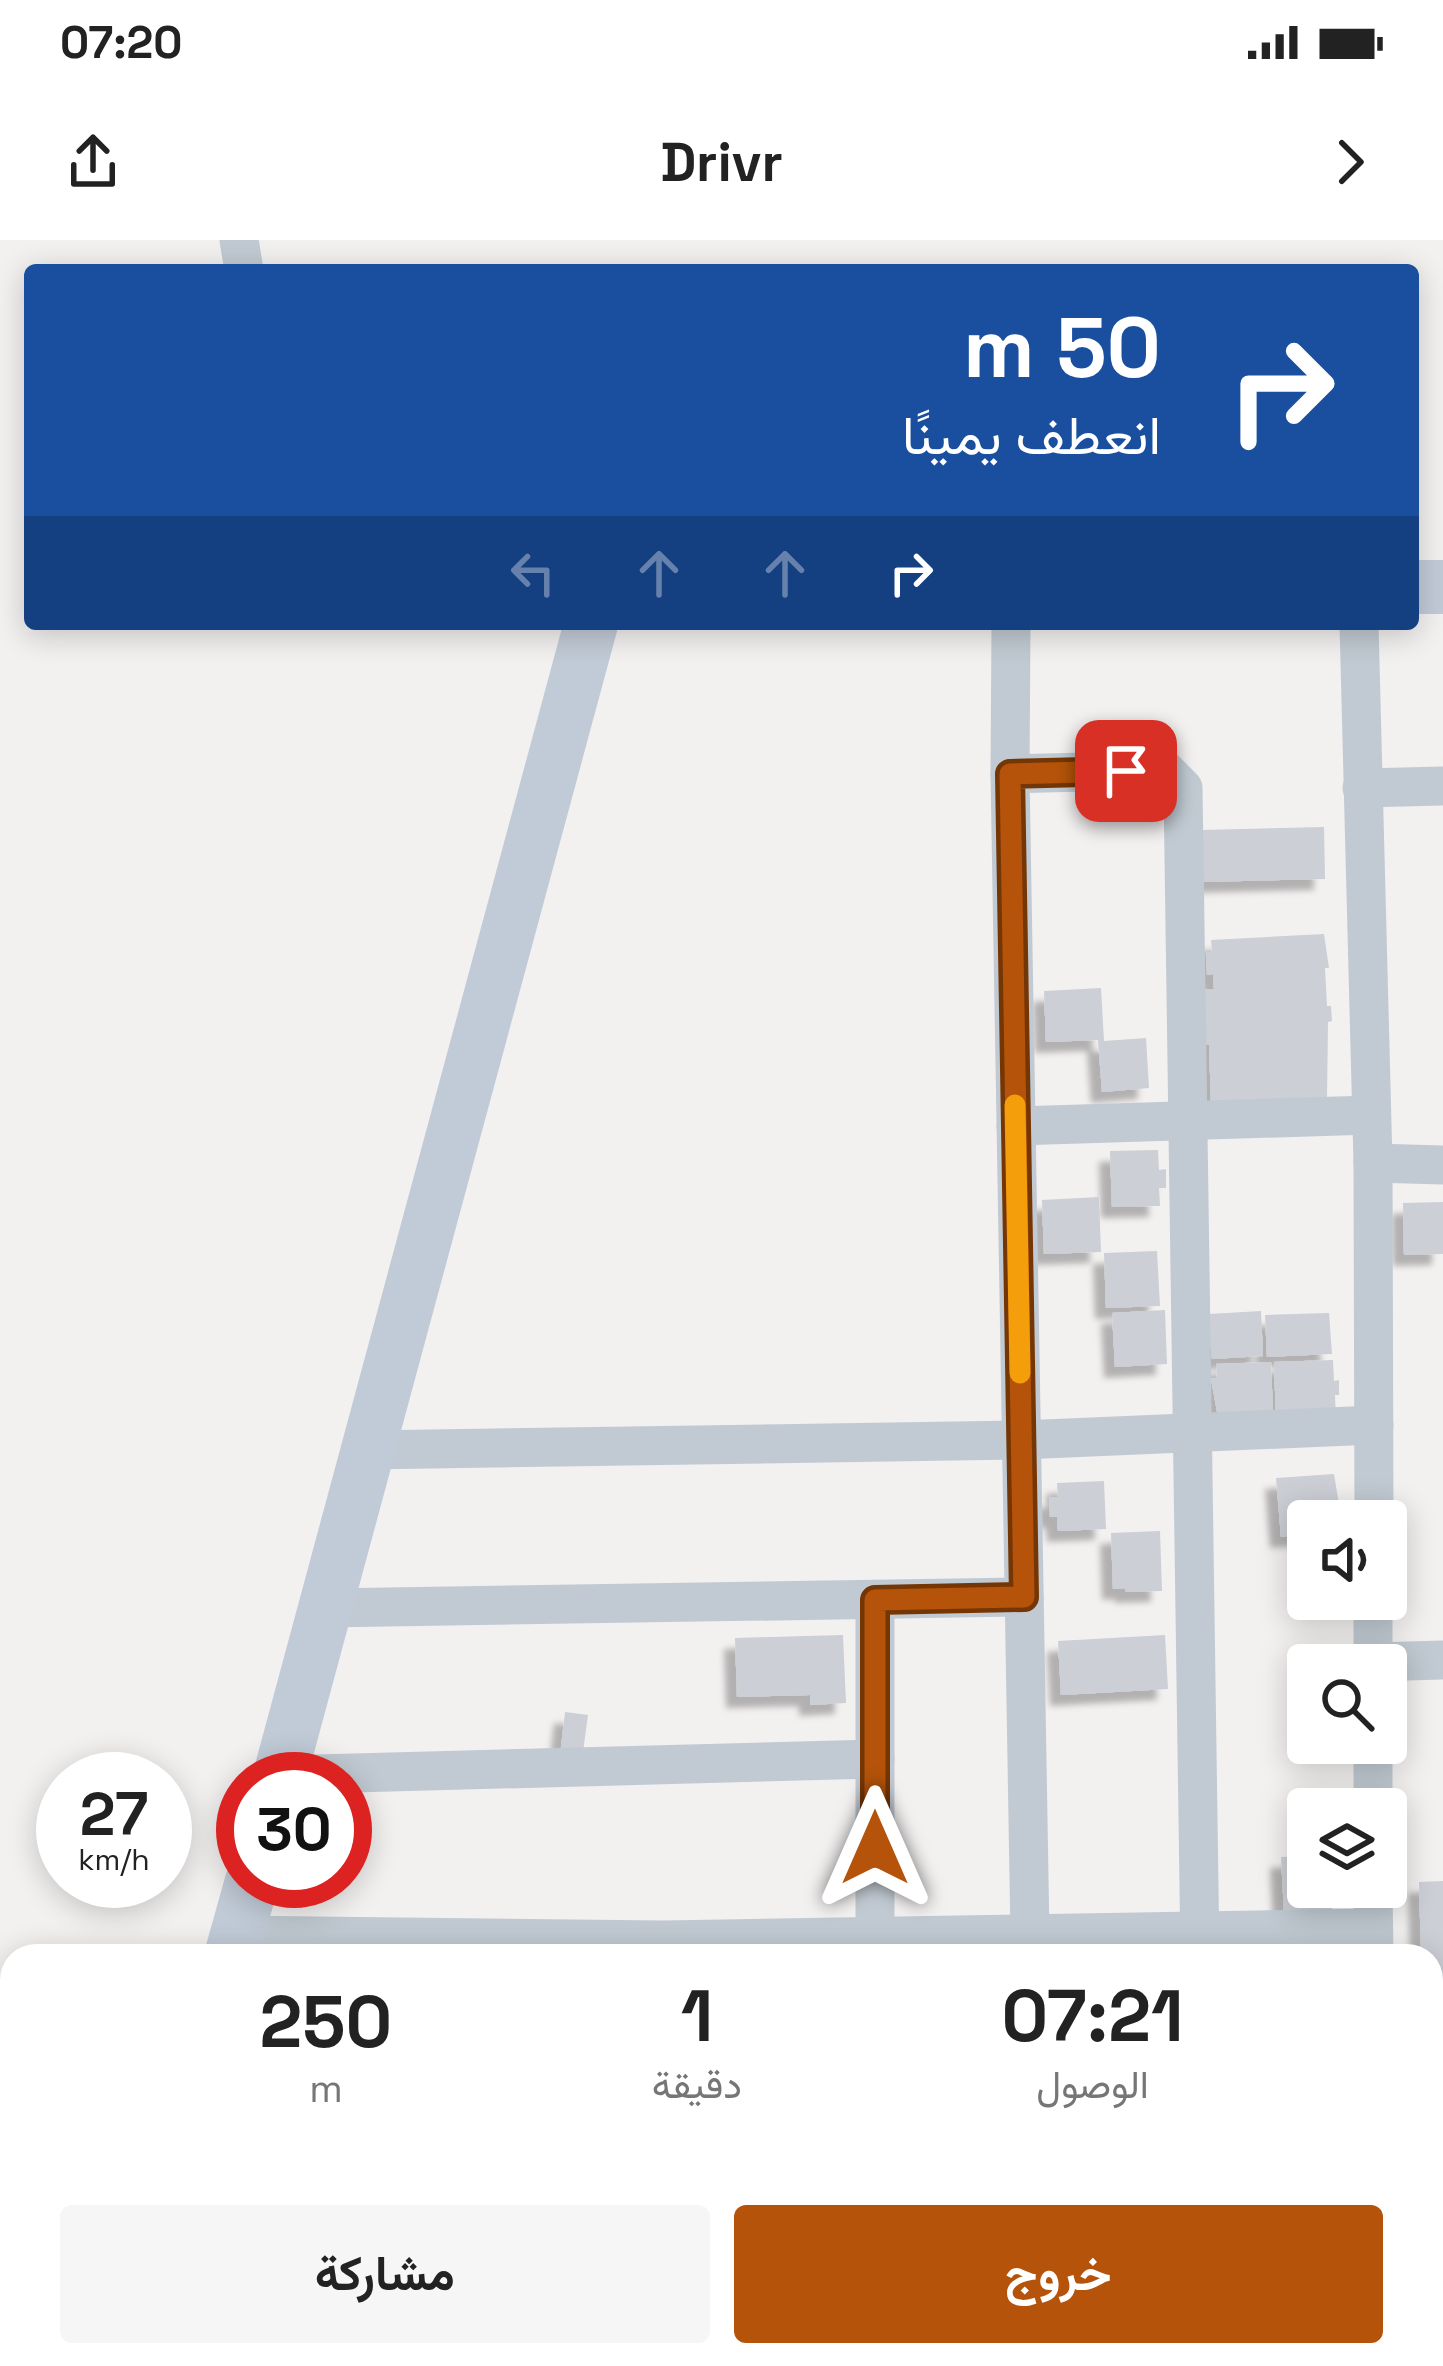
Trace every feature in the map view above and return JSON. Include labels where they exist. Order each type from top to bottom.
[{"type":"street","points":[[287,1752],[589,630]]},
{"type":"street","points":[[1011,630],[1030,1935]]},
{"type":"street","points":[[1359,630],[1373,1163],[1374,1500]]},
{"type":"street","points":[[1010,774],[1165,770],[1183,788],[1199,1944]]},
{"type":"street","points":[[1362,788],[1443,786]]},
{"type":"street","points":[[1016,1126],[1372,1115]]},
{"type":"street","points":[[1373,1163],[1443,1165]]},
{"type":"street","points":[[368,1450],[1021,1440],[1374,1426]]},
{"type":"street","points":[[326,1608],[1024,1597]]},
{"type":"street","points":[[875,1600],[875,1937]]},
{"type":"street","points":[[1407,1662],[1443,1660]]},
{"type":"street","points":[[372,1774],[875,1760]]},
{"type":"street","points":[[235,1944],[245,1908]]},
{"type":"street","points":[[741,1944],[1030,1935],[1199,1944],[1373,1942],[1373,1908]]},
{"type":"building","points":[[1324,827],[1325,879],[1202,882],[1200,830]]},
{"type":"building","points":[[1324,934],[1327,1006],[1331,1006],[1332,1021],[1328,1022],[1327,1099],[1211,1103],[1209,1045],[1203,1045],[1200,990],[1214,989],[1213,974],[1207,975],[1206,952],[1212,952],[1211,940]]},
{"type":"building","points":[[1101,988],[1104,1041],[1146,1038],[1149,1088],[1102,1092],[1098,1040],[1046,1042],[1044,991]]},
{"type":"building","points":[[1158,1150],[1159,1170],[1166,1169],[1166,1188],[1159,1188],[1160,1206],[1112,1207],[1110,1151]]},
{"type":"building","points":[[1099,1197],[1101,1252],[1044,1254],[1042,1200]]},
{"type":"building","points":[[1443,1202],[1443,1254],[1404,1255],[1403,1203]]},
{"type":"building","points":[[1157,1251],[1160,1306],[1106,1308],[1104,1253]]},
{"type":"building","points":[[1165,1310],[1167,1364],[1115,1367],[1112,1313]]},
{"type":"building","points":[[1261,1311],[1263,1356],[1212,1359],[1211,1348],[1207,1348],[1209,1314]]},
{"type":"building","points":[[1329,1313],[1332,1354],[1267,1357],[1265,1315]]},
{"type":"building","points":[[1333,1360],[1334,1381],[1339,1380],[1336,1419],[1276,1421],[1274,1362]]},
{"type":"building","points":[[1271,1362],[1273,1415],[1218,1417],[1211,1379],[1217,1378],[1216,1364]]},
{"type":"building","points":[[1334,1474],[1338,1500],[1287,1500],[1287,1537],[1281,1537],[1276,1478]]},
{"type":"building","points":[[1104,1481],[1106,1529],[1058,1531],[1057,1517],[1050,1517],[1049,1497],[1058,1497],[1057,1483]]},
{"type":"building","points":[[1160,1531],[1162,1591],[1113,1589],[1111,1533]]},
{"type":"building","points":[[843,1635],[846,1703],[810,1705],[810,1695],[737,1697],[735,1638]]},
{"type":"building","points":[[1165,1635],[1168,1689],[1061,1695],[1058,1641]]},
{"type":"building","points":[[565,1712],[588,1715],[582,1759],[560,1756]]},
{"type":"building","points":[[1281,1857],[1287,1857],[1287,1908],[1332,1911],[1284,1913]]},
{"type":"building","points":[[1443,1881],[1443,1944],[1421,1944],[1419,1882]]},
{"type":"slow traffic","points":[[1015,1105],[1020,1373]]},
{"type":"route","points":[[875,1848],[875,1600],[1024,1597],[1010,774],[1126,771]]}]
